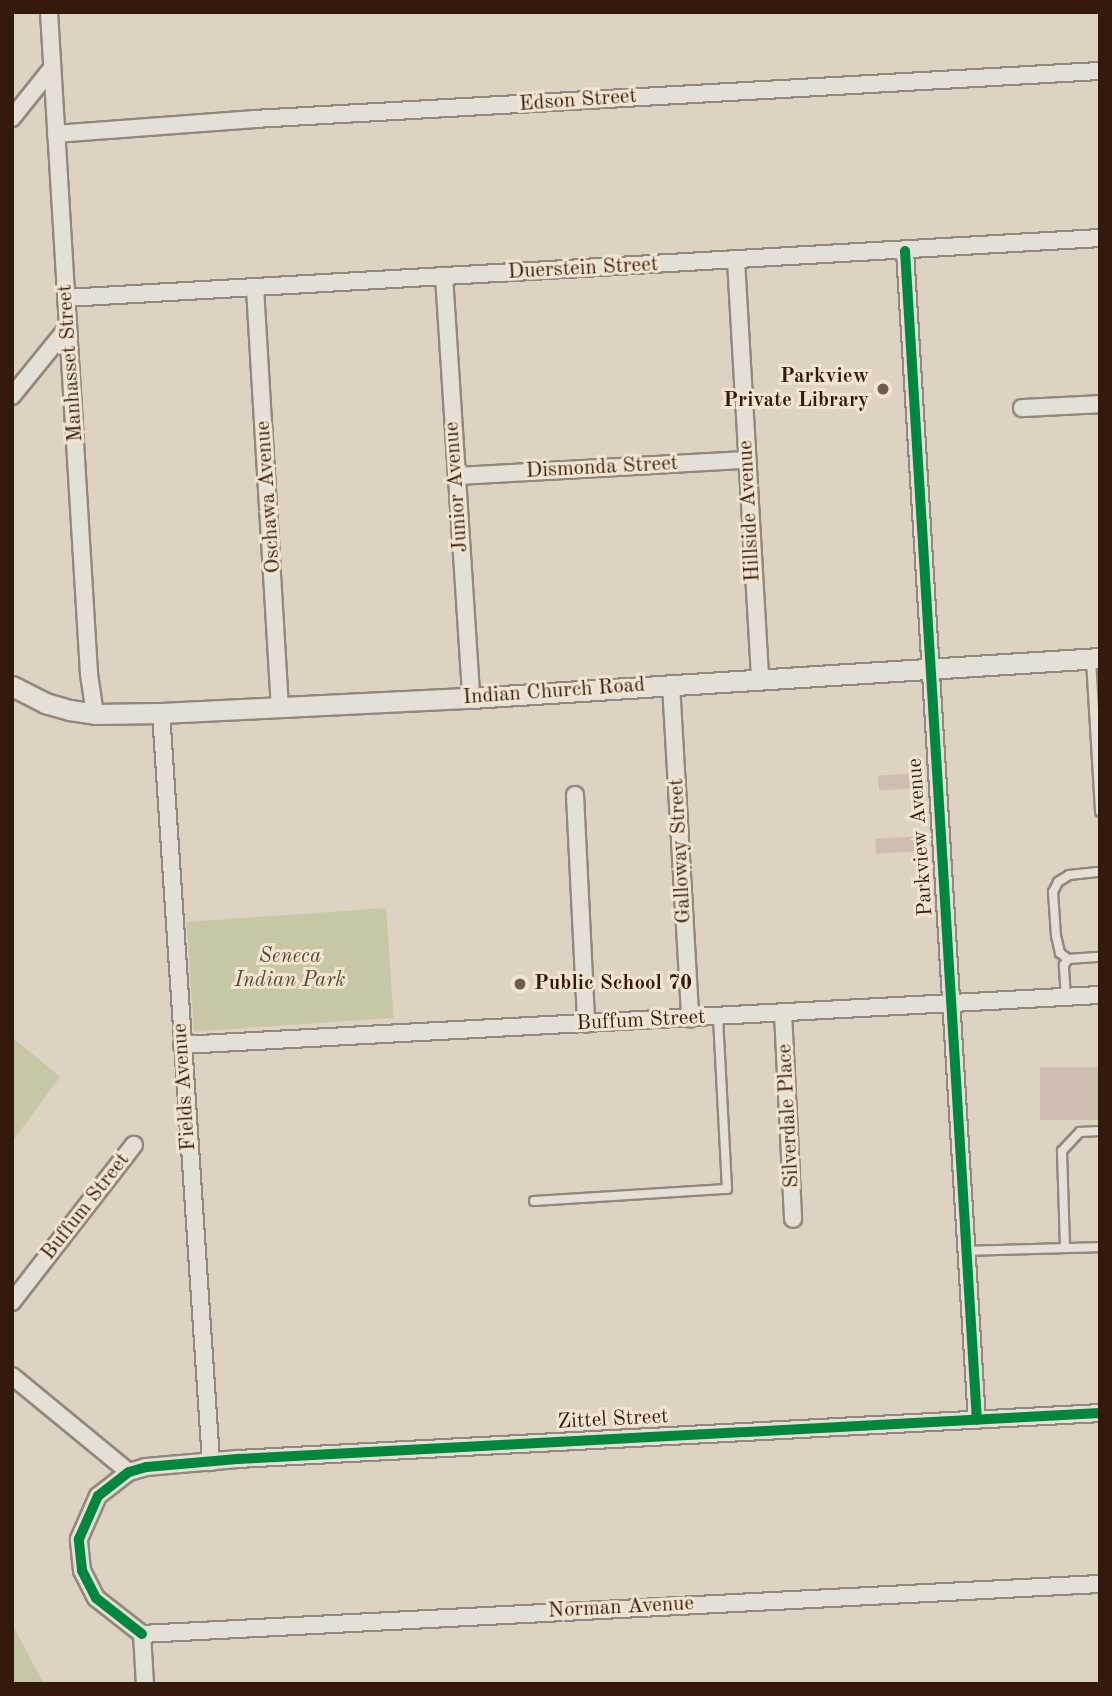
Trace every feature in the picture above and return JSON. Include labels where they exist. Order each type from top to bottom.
[{"type":"street","name":"Manhasset Street","points":[[49,12],[89,674],[95,714]]},
{"type":"street","points":[[12,118],[52,68]]},
{"type":"street","name":"Edson Street","points":[[56,134],[1100,71]]},
{"type":"street","name":"Duerstein Street","points":[[66,298],[1100,238]]},
{"type":"street","name":"Parkview Avenue","points":[[905,251],[977,1420]]},
{"type":"street","name":"Hillside Avenue","points":[[736,260],[760,678]]},
{"type":"street","name":"Junior Avenue","points":[[444,276],[471,698]]},
{"type":"street","name":"Oschawa Avenue","points":[[255,288],[280,707]]},
{"type":"street","points":[[12,396],[68,327]]},
{"type":"street","points":[[1022,408],[1100,404]]},
{"type":"street","name":"Dismonda Street","points":[[457,476],[747,460]]},
{"type":"street","name":"Indian Church Road","points":[[12,687],[45,702],[95,714],[162,713],[471,698],[1095,658]]},
{"type":"street","name":"Galloway Street","points":[[671,684],[690,1018]]},
{"type":"street","name":"Fields Avenue","points":[[162,713],[211,1462]]},
{"type":"street","points":[[575,795],[586,1024]]},
{"type":"street","name":"Buffum Street","points":[[182,1045],[1100,995]]},
{"type":"street","name":"Silverdale Place","points":[[783,1013],[793,1219]]},
{"type":"street","name":"Buffum Street","points":[[12,1302],[134,1145]]},
{"type":"street","points":[[12,1376],[129,1472],[98,1496],[93,1504],[79,1539],[79,1556],[87,1583],[96,1598],[142,1634],[145,1684]]},
{"type":"street","name":"Zittel Street","points":[[129,1472],[146,1467],[211,1462],[1100,1413]]},
{"type":"street","name":"Norman Avenue","points":[[142,1634],[1100,1584]]},
{"type":"lane","points":[[1095,658],[1100,812]]},
{"type":"lane","points":[[1100,872],[1069,875],[1058,881],[1053,892],[1060,953],[1068,959],[1100,957]]},
{"type":"lane","points":[[1066,997],[1064,965],[1068,959]]},
{"type":"lane","points":[[534,1201],[727,1189],[718,1017]]},
{"type":"lane","points":[[1065,1247],[1062,1151],[1080,1132],[1100,1131]]},
{"type":"lane","points":[[966,1251],[1100,1247]]},
{"type":"green space","name":"Seneca Indian Park","points":[[386,908],[394,1018],[194,1032],[186,922]]},
{"type":"green space","points":[[12,1037],[60,1077],[12,1142]]},
{"type":"green space","points":[[12,1618],[13,1626],[44,1684],[12,1684]]},
{"type":"building","points":[[915,773],[916,788],[879,791],[878,776]]},
{"type":"building","points":[[919,836],[920,851],[876,854],[875,839]]},
{"type":"building","points":[[1040,1067],[1100,1067],[1100,1120],[1040,1120]]},
{"type":"cycle path","points":[[905,251],[977,1420]]},
{"type":"cycle path","points":[[142,1634],[96,1598],[82,1570],[79,1539],[98,1496],[129,1472],[146,1467],[238,1459],[1100,1413]]},
{"type":"place","name":"Parkview Private Library","points":[[883,389]]},
{"type":"place","name":"Public School 70","points":[[520,984]]}]
